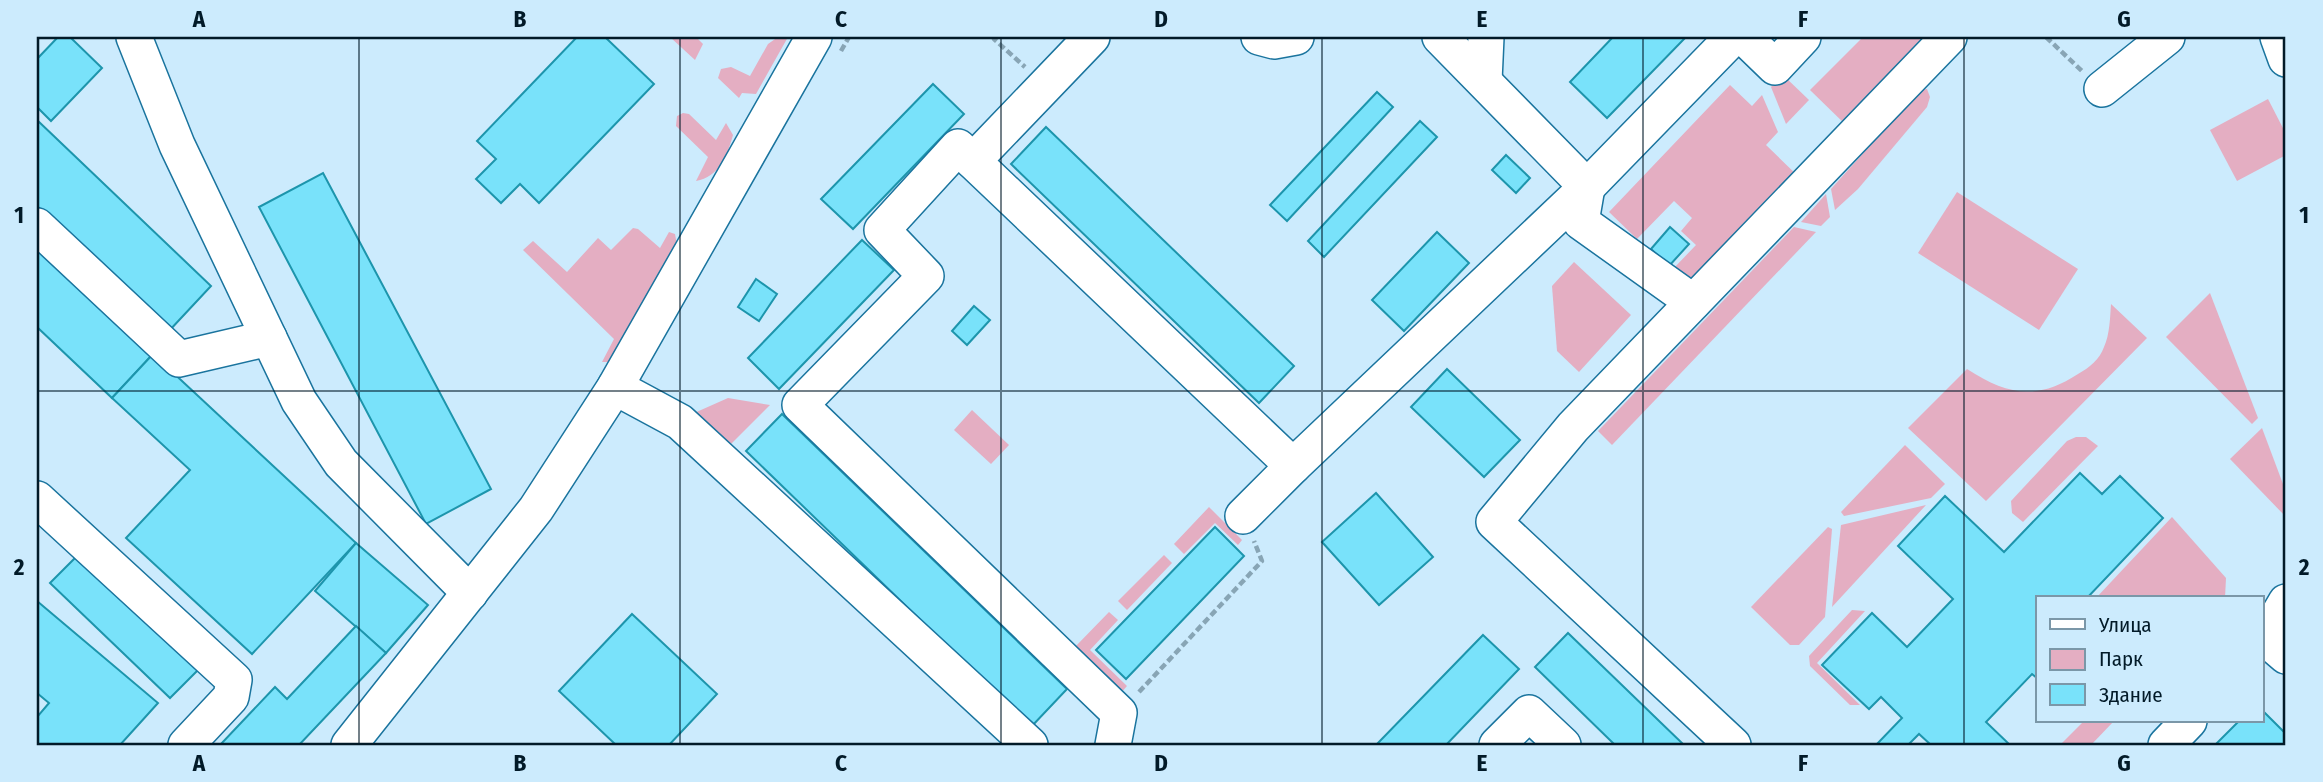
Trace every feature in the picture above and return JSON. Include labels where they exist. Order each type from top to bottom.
[{"type":"street","points":[[134,37],[177,145],[299,401],[341,463],[470,593]]},
{"type":"street","points":[[349,745],[536,509],[615,387],[814,37]]},
{"type":"street","points":[[973,161],[1092,37]]},
{"type":"street","points":[[1259,37],[1274,41],[1296,37]]},
{"type":"street","points":[[1440,37],[1587,187]]},
{"type":"street","points":[[1484,81],[1486,37]]},
{"type":"street","points":[[1243,516],[1587,187],[1733,37]]},
{"type":"street","points":[[1744,37],[1775,67],[1803,37]]},
{"type":"street","points":[[1732,745],[1494,522],[1573,427],[1949,37]]},
{"type":"street","points":[[2102,89],[2167,37]]},
{"type":"street","points":[[2278,37],[2286,59]]},
{"type":"street","points":[[1116,729],[800,405],[926,276],[882,230],[958,147],[1293,466]]},
{"type":"street","points":[[1587,187],[1581,222],[1693,303]]},
{"type":"street","points":[[37,226],[179,359],[269,338]]},
{"type":"street","points":[[615,387],[680,422],[1030,745]]},
{"type":"street","points":[[37,499],[234,680],[232,697],[186,745]]},
{"type":"street","points":[[2271,645],[2286,602]]},
{"type":"street","points":[[1497,745],[1529,713],[1563,745]]},
{"type":"street","points":[[2166,745],[2188,722]]},
{"type":"path","points":[[997,37],[994,39],[1046,85]]},
{"type":"path","points":[[2046,37],[2102,89]]},
{"type":"path","points":[[1116,729],[1262,561],[1243,516]]},
{"type":"green space","points":[[670,37],[696,37],[703,44],[695,60]]},
{"type":"green space","points":[[778,37],[788,37],[756,94],[742,93],[739,98],[718,78],[721,69],[731,67],[750,76],[768,44]]},
{"type":"green space","points":[[1863,37],[1939,37],[1849,128],[1810,90]]},
{"type":"green space","points":[[1783,75],[1809,100],[1786,124],[1771,87]]},
{"type":"green space","points":[[1730,85],[1752,106],[1762,95],[1778,132],[1766,145],[1801,179],[1695,290],[1673,269],[1696,245],[1681,231],[1692,218],[1674,201],[1637,239],[1609,212]]},
{"type":"green space","points":[[1927,89],[1930,97],[1927,107],[1858,189],[1835,210],[1831,189],[1920,90]]},
{"type":"green space","points":[[2268,99],[2286,134],[2286,155],[2237,181],[2210,130]]},
{"type":"green space","points":[[689,114],[716,140],[726,123],[733,135],[725,158],[711,175],[704,179],[696,181],[708,157],[676,126],[677,116]]},
{"type":"green space","points":[[1957,192],[2078,269],[2039,330],[1918,253]]},
{"type":"green space","points":[[1826,194],[1830,217],[1821,226],[1801,222]]},
{"type":"green space","points":[[1794,227],[1816,232],[1612,445],[1598,431]]},
{"type":"green space","points":[[633,228],[638,229],[660,248],[669,232],[675,234],[677,245],[613,362],[602,362],[614,339],[523,250],[533,241],[567,272],[598,238],[611,250]]},
{"type":"green space","points":[[1574,262],[1631,315],[1579,372],[1557,351],[1552,286]]},
{"type":"green space","points":[[2210,293],[2258,418],[2252,424],[2166,337]]},
{"type":"green space","points":[[2111,304],[2147,338],[1986,501],[1908,428],[1967,369],[1995,385],[2022,391],[2049,388],[2082,372],[2094,363],[2106,342]]},
{"type":"green space","points":[[728,398],[770,405],[728,447],[692,414]]},
{"type":"green space","points":[[972,410],[1009,445],[991,464],[954,430]]},
{"type":"green space","points":[[2262,428],[2286,492],[2286,517],[2230,459]]},
{"type":"green space","points":[[2086,437],[2098,446],[2023,522],[2012,513],[2011,501],[2067,441]]},
{"type":"green space","points":[[1905,445],[1945,484],[1931,498],[1844,516],[1841,512]]},
{"type":"green space","points":[[1926,505],[1832,607],[1841,525]]},
{"type":"green space","points":[[1209,507],[1242,540],[1238,545],[1215,523],[1184,554],[1174,544]]},
{"type":"green space","points":[[2172,517],[2226,578],[2225,596],[2098,596]]},
{"type":"green space","points":[[1828,527],[1832,529],[1825,617],[1799,645],[1790,645],[1751,607]]},
{"type":"green space","points":[[1164,555],[1172,563],[1127,610],[1118,601]]},
{"type":"green space","points":[[1852,610],[1865,611],[1817,663],[1860,705],[1850,705],[1810,666],[1809,656]]},
{"type":"green space","points":[[1109,612],[1118,620],[1090,650],[1127,686],[1119,695],[1075,647]]},
{"type":"green space","points":[[2083,722],[2113,722],[2091,745],[2060,745]]},
{"type":"building","points":[[58,37],[70,37],[102,68],[51,121],[37,107],[37,59]]},
{"type":"building","points":[[577,37],[605,37],[654,84],[539,203],[520,184],[501,203],[476,179],[496,159],[477,141]]},
{"type":"building","points":[[1613,37],[1686,37],[1607,118],[1570,82]]},
{"type":"building","points":[[933,84],[964,114],[853,229],[821,199]]},
{"type":"building","points":[[1377,92],[1393,107],[1287,221],[1270,205]]},
{"type":"building","points":[[37,120],[211,286],[168,332],[37,206]]},
{"type":"building","points":[[1420,121],[1437,137],[1324,257],[1308,241]]},
{"type":"building","points":[[1046,127],[1294,366],[1259,403],[1011,164]]},
{"type":"building","points":[[1506,155],[1530,178],[1516,193],[1492,170]]},
{"type":"building","points":[[323,173],[491,489],[426,524],[259,207]]},
{"type":"building","points":[[1670,227],[1689,244],[1669,266],[1651,249]]},
{"type":"building","points":[[1437,232],[1469,263],[1404,331],[1372,300]]},
{"type":"building","points":[[862,240],[894,270],[779,389],[748,358]]},
{"type":"building","points":[[37,242],[153,354],[112,398],[37,327]]},
{"type":"building","points":[[756,279],[777,294],[759,321],[738,307]]},
{"type":"building","points":[[974,306],[990,320],[967,345],[952,331]]},
{"type":"building","points":[[153,354],[356,543],[252,654],[126,538],[190,470],[112,398]]},
{"type":"building","points":[[1447,369],[1520,440],[1484,477],[1411,407]]},
{"type":"building","points":[[782,414],[1067,689],[1031,727],[746,451]]},
{"type":"building","points":[[2080,473],[2102,494],[2120,476],[2163,518],[2089,596],[2036,596],[2036,677],[2032,674],[1986,722],[2010,745],[1931,745],[1919,734],[1908,745],[1876,745],[1902,718],[1881,697],[1869,709],[1822,665],[1872,613],[1907,647],[1953,599],[1898,546],[1945,496],[2004,552]]},
{"type":"building","points":[[1376,493],[1433,557],[1379,605],[1322,542]]},
{"type":"building","points":[[1215,527],[1244,556],[1126,679],[1096,650]]},
{"type":"building","points":[[356,543],[428,605],[386,653],[315,591]]},
{"type":"building","points":[[84,549],[204,664],[170,698],[50,583]]},
{"type":"building","points":[[37,601],[158,703],[120,745],[37,745],[37,717],[49,703],[37,693]]},
{"type":"building","points":[[632,614],[717,694],[669,745],[616,745],[559,691]]},
{"type":"building","points":[[356,626],[386,653],[299,745],[220,745],[275,687],[287,699]]},
{"type":"building","points":[[1568,633],[1684,745],[1615,745],[1535,667]]},
{"type":"building","points":[[1483,635],[1519,669],[1446,745],[1376,745]]},
{"type":"building","points":[[2264,712],[2286,734],[2286,745],[2215,745],[2238,722],[2264,722]]}]
